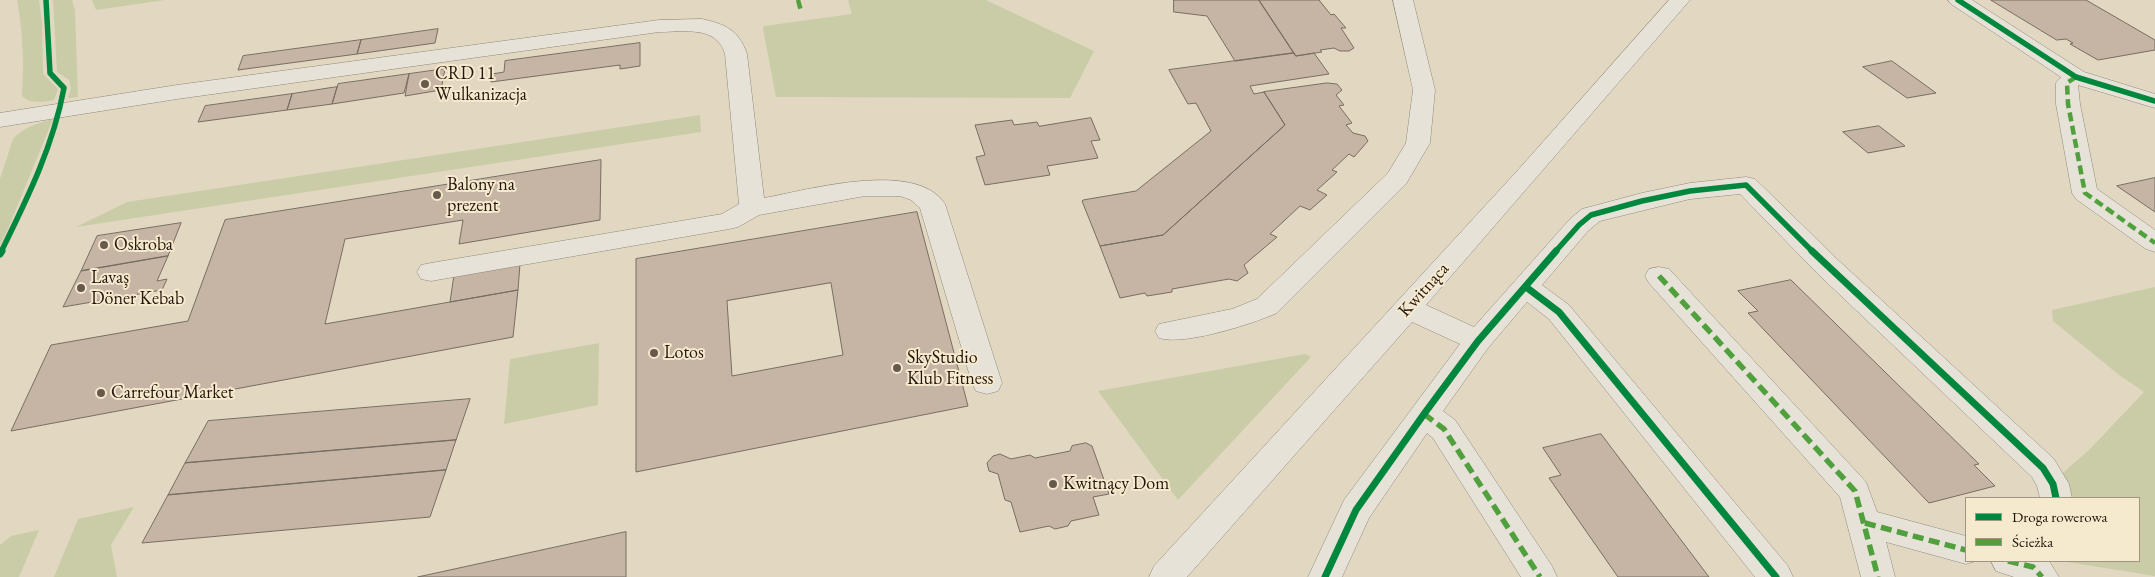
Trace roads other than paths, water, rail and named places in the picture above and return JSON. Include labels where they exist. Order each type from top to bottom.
[{"type":"street","points":[[1169,331],[1254,313],[1268,306],[1397,178],[1418,144],[1424,90],[1403,0]]},
{"type":"street","name":"Kwitnąca","points":[[1166,577],[1527,175],[1680,0]]},
{"type":"street","points":[[1958,0],[2076,77],[2155,101]]},
{"type":"street","points":[[0,120],[177,92],[659,26],[702,25],[724,33],[733,44],[736,54],[752,208]]},
{"type":"street","points":[[2076,77],[2067,83],[2068,104],[2085,193],[2155,243]]},
{"type":"street","points":[[1325,577],[1356,510],[1424,414],[1478,341],[1526,287],[1567,236],[1591,215],[1642,201],[1690,191],[1746,186],[1828,267],[2043,468],[2053,484],[2056,497]]},
{"type":"street","points":[[430,272],[729,221],[752,208],[865,188],[902,188],[920,194],[932,204],[987,383]]},
{"type":"street","points":[[1658,276],[1856,491],[1878,577]]},
{"type":"street","points":[[1526,287],[1559,312],[1776,577]]},
{"type":"street","points":[[1407,308],[1478,341]]},
{"type":"street","points":[[1424,414],[1444,429],[1540,577]]},
{"type":"street","points":[[1864,524],[1965,550]]},
{"type":"place","name":"CRD 11 Wulkanizacja","points":[[425,84]]},
{"type":"place","name":"Balony na prezent","points":[[437,195]]},
{"type":"place","name":"Oskroba","points":[[104,245]]},
{"type":"place","name":"Lavaş Döner Kebab","points":[[81,288]]},
{"type":"place","name":"Lotos","points":[[654,353]]},
{"type":"place","name":"SkyStudio Klub Fitness","points":[[897,368]]},
{"type":"place","name":"Carrefour Market","points":[[101,393]]},
{"type":"place","name":"Kwitnący Dom","points":[[1053,484]]}]
